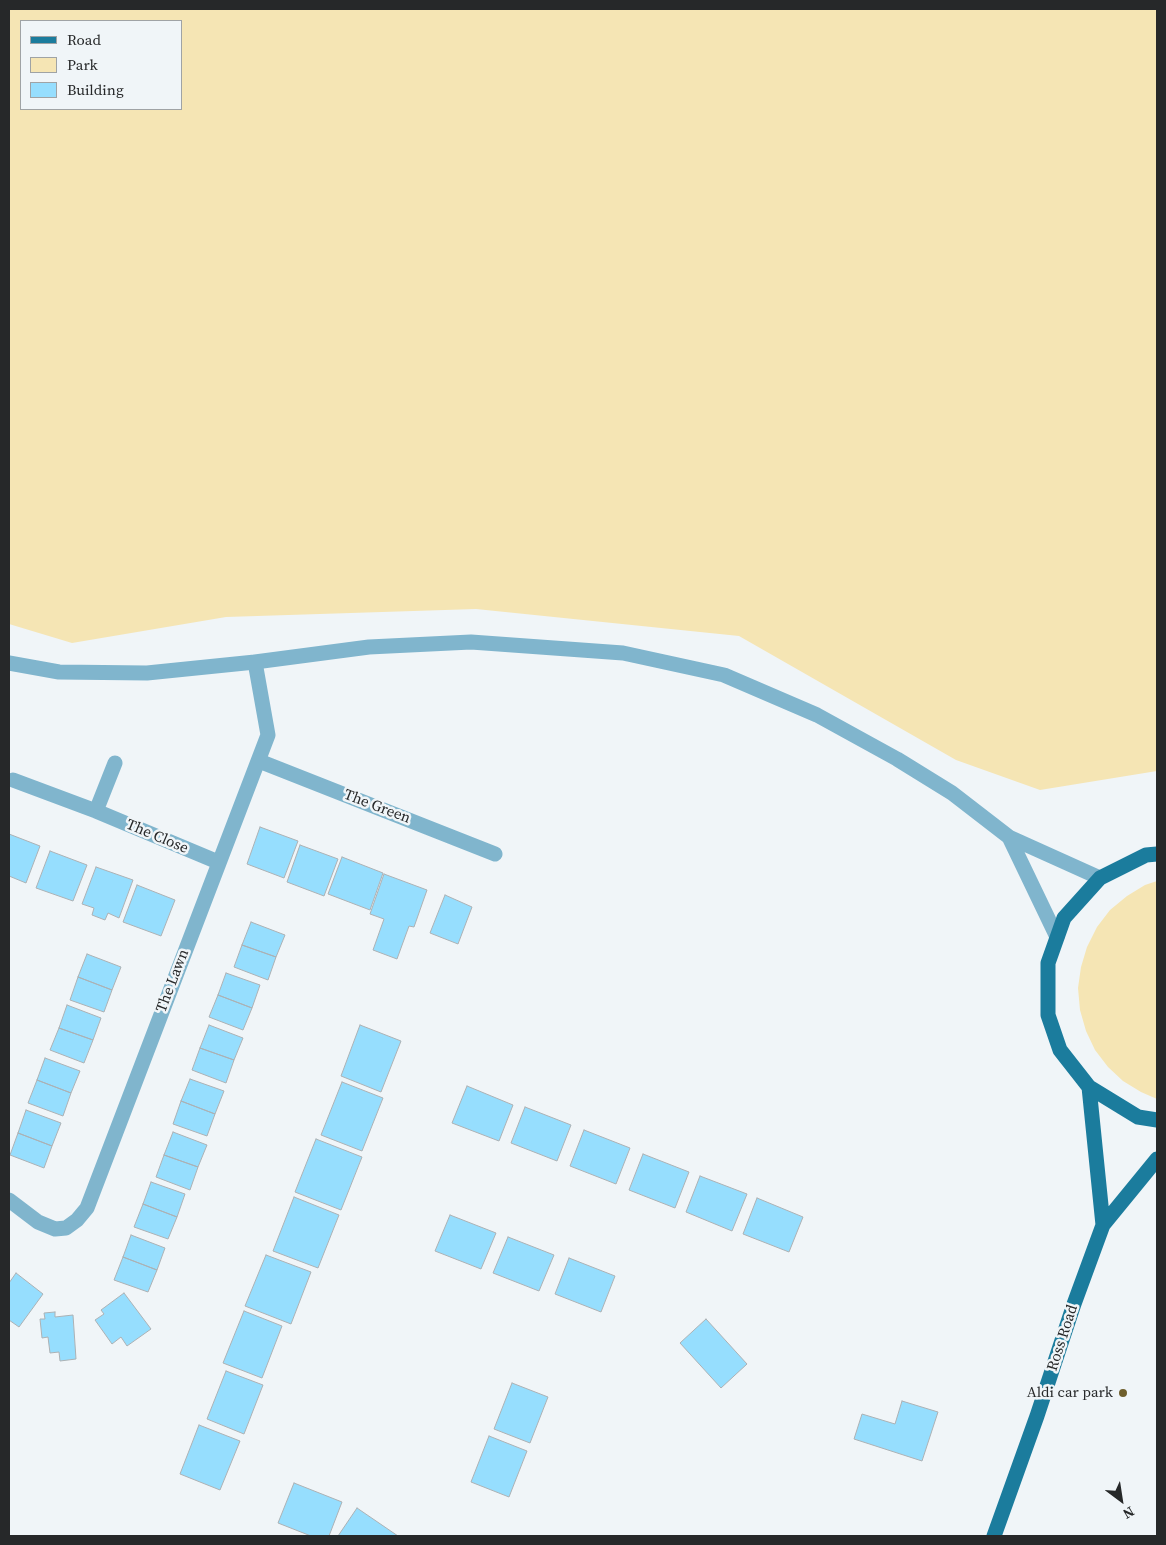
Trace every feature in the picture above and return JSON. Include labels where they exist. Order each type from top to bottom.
[{"type":"main road","points":[[1157,854],[1146,855],[1100,878],[1064,918],[1048,963],[1048,1015],[1060,1050],[1089,1087],[1138,1117],[1157,1120]]},
{"type":"main road","points":[[1089,1087],[1103,1225]]},
{"type":"main road","points":[[1103,1225],[1157,1159]]},
{"type":"main road","name":"Ross Road","points":[[994,1536],[1103,1225]]},
{"type":"street","points":[[9,663],[59,672],[147,673],[255,662],[369,647],[471,642],[623,653],[724,676],[817,715],[898,759],[952,793],[1009,837],[1100,878]]},
{"type":"street","name":"The Lawn","points":[[9,1200],[38,1222],[55,1229],[66,1228],[77,1220],[87,1208],[268,735],[255,662]]},
{"type":"street","name":"The Green","points":[[259,761],[495,854]]},
{"type":"street","points":[[96,811],[115,763]]},
{"type":"street","name":"The Close","points":[[13,780],[96,811],[218,862]]},
{"type":"street","points":[[1009,837],[1057,937]]},
{"type":"green space","points":[[9,9],[1157,9],[1157,771],[1040,790],[956,760],[739,636],[476,609],[226,617],[72,643],[9,624]]},
{"type":"green space","points":[[1157,881],[1157,1099],[1123,1081],[1108,1067],[1095,1050],[1086,1031],[1080,1010],[1078,988],[1081,967],[1087,947],[1097,927],[1110,910],[1127,896],[1145,885]]},
{"type":"building","points":[[260,827],[298,841],[284,878],[247,864]]},
{"type":"building","points":[[9,834],[40,846],[26,883],[9,876]]},
{"type":"building","points":[[300,845],[338,859],[324,896],[287,882]]},
{"type":"building","points":[[50,851],[87,865],[73,901],[36,888]]},
{"type":"building","points":[[342,857],[383,873],[370,910],[328,894]]},
{"type":"building","points":[[96,867],[133,880],[119,918],[108,913],[105,920],[92,915],[94,908],[82,904]]},
{"type":"building","points":[[384,874],[427,890],[414,927],[409,926],[397,959],[373,950],[384,919],[370,914]]},
{"type":"building","points":[[137,885],[175,900],[161,936],[123,922]]},
{"type":"building","points":[[445,895],[472,907],[458,944],[430,933]]},
{"type":"building","points":[[251,922],[285,935],[276,957],[242,945]]},
{"type":"building","points":[[242,945],[276,957],[268,980],[234,967]]},
{"type":"building","points":[[87,954],[121,967],[112,990],[78,977]]},
{"type":"building","points":[[226,973],[260,985],[252,1008],[218,995]]},
{"type":"building","points":[[78,977],[112,990],[104,1012],[70,1000]]},
{"type":"building","points":[[218,995],[252,1008],[243,1030],[209,1017]]},
{"type":"building","points":[[67,1005],[101,1018],[93,1040],[59,1028]]},
{"type":"building","points":[[209,1025],[243,1038],[234,1060],[200,1048]]},
{"type":"building","points":[[360,1025],[401,1041],[381,1092],[341,1076]]},
{"type":"building","points":[[59,1028],[93,1040],[84,1063],[50,1050]]},
{"type":"building","points":[[200,1048],[234,1060],[226,1083],[192,1070]]},
{"type":"building","points":[[45,1058],[80,1071],[71,1093],[37,1080]]},
{"type":"building","points":[[190,1079],[224,1091],[215,1114],[181,1101]]},
{"type":"building","points":[[37,1080],[71,1093],[63,1116],[28,1103]]},
{"type":"building","points":[[342,1082],[383,1098],[362,1151],[321,1135]]},
{"type":"building","points":[[467,1086],[513,1105],[499,1141],[452,1123]]},
{"type":"building","points":[[181,1101],[215,1114],[207,1136],[173,1124]]},
{"type":"building","points":[[525,1107],[571,1125],[557,1161],[511,1143]]},
{"type":"building","points":[[26,1110],[61,1123],[52,1146],[18,1133]]},
{"type":"building","points":[[584,1130],[630,1148],[616,1184],[570,1166]]},
{"type":"building","points":[[173,1132],[207,1145],[198,1167],[164,1155]]},
{"type":"building","points":[[18,1133],[52,1146],[44,1168],[10,1155]]},
{"type":"building","points":[[316,1139],[362,1157],[341,1210],[295,1192]]},
{"type":"building","points":[[643,1154],[689,1172],[675,1208],[629,1190]]},
{"type":"building","points":[[164,1155],[198,1167],[190,1190],[156,1177]]},
{"type":"building","points":[[700,1176],[747,1194],[732,1231],[686,1212]]},
{"type":"building","points":[[151,1182],[185,1194],[177,1217],[143,1204]]},
{"type":"building","points":[[294,1197],[339,1215],[318,1268],[273,1251]]},
{"type":"building","points":[[757,1198],[803,1217],[789,1252],[743,1234]]},
{"type":"building","points":[[143,1204],[177,1217],[168,1239],[134,1227]]},
{"type":"building","points":[[450,1215],[496,1233],[481,1269],[435,1251]]},
{"type":"building","points":[[131,1235],[165,1248],[157,1270],[123,1257]]},
{"type":"building","points":[[508,1237],[554,1255],[539,1291],[493,1273]]},
{"type":"building","points":[[266,1255],[311,1272],[291,1324],[245,1306]]},
{"type":"building","points":[[123,1257],[157,1270],[148,1292],[114,1280]]},
{"type":"building","points":[[569,1258],[615,1276],[601,1312],[555,1294]]},
{"type":"building","points":[[16,1273],[43,1294],[19,1327],[9,1320],[9,1283]]},
{"type":"building","points":[[124,1293],[151,1329],[127,1346],[121,1337],[112,1344],[95,1320],[104,1314],[101,1310]]},
{"type":"building","points":[[244,1311],[282,1326],[262,1378],[223,1363]]},
{"type":"building","points":[[55,1312],[55,1317],[73,1315],[76,1359],[60,1361],[59,1352],[50,1353],[48,1337],[42,1338],[40,1319],[45,1319],[44,1313]]},
{"type":"building","points":[[706,1319],[747,1364],[721,1388],[680,1343]]},
{"type":"building","points":[[226,1371],[263,1385],[244,1434],[207,1419]]},
{"type":"building","points":[[512,1383],[548,1397],[530,1443],[494,1429]]},
{"type":"building","points":[[902,1401],[938,1412],[922,1461],[854,1439],[862,1414],[895,1424]]},
{"type":"building","points":[[199,1425],[240,1441],[220,1490],[180,1474]]},
{"type":"building","points":[[489,1436],[527,1451],[509,1497],[471,1482]]},
{"type":"building","points":[[294,1483],[342,1502],[329,1536],[311,1536],[278,1523]]},
{"type":"building","points":[[357,1508],[398,1536],[338,1536]]},
{"type":"place","name":"Aldi car park","points":[[1123,1393]]}]
